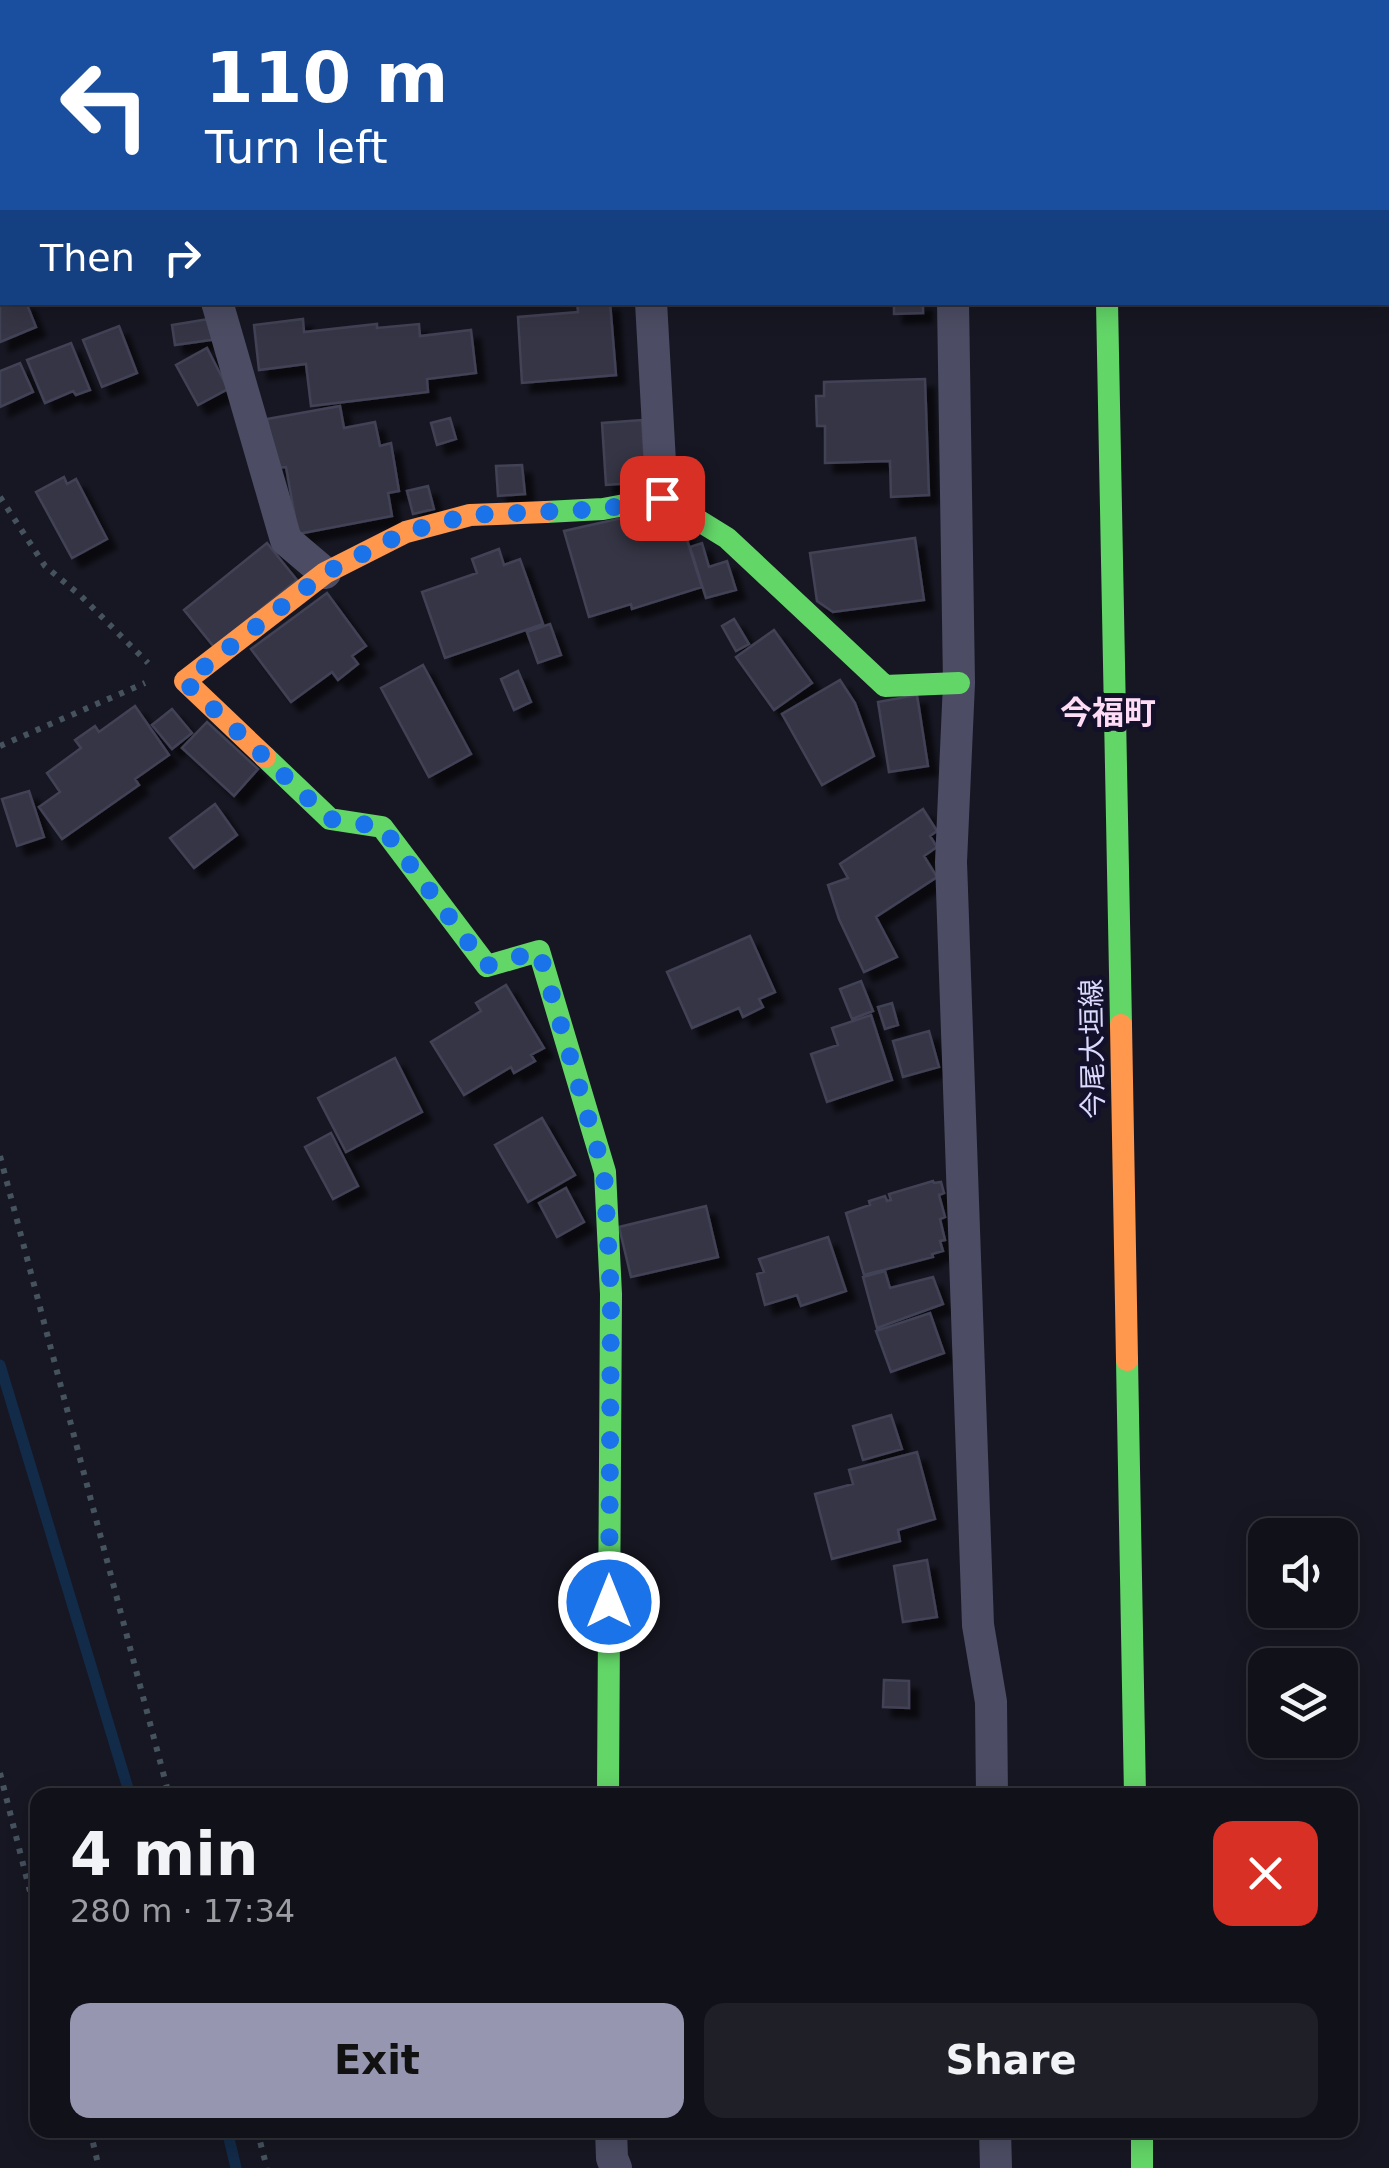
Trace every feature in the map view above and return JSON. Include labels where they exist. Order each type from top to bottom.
[{"type":"street","points":[[218,305],[286,540],[325,573]]},
{"type":"street","points":[[651,305],[662,498]]},
{"type":"street","points":[[953,305],[959,683],[951,862],[978,1626],[991,1702],[992,1788]]},
{"type":"street","name":"今尾大垣線","points":[[1107,305],[1135,1788]]},
{"type":"street","points":[[608,1788],[611,1294],[604,1172],[539,951],[486,966],[382,827],[330,819],[185,682],[325,573],[406,532],[470,515],[604,509],[662,498],[727,538],[885,686],[959,683]]},
{"type":"street","points":[[611,2138],[616,2168]]},
{"type":"street","points":[[996,2138],[996,2168]]},
{"type":"street","points":[[1142,2138],[1142,2168]]},
{"type":"path","points":[[0,497],[45,566],[81,596],[160,676],[0,746]]},
{"type":"path","points":[[0,1156],[167,1788]]},
{"type":"path","points":[[0,1774],[30,1892]]},
{"type":"path","points":[[92,2138],[99,2168]]},
{"type":"path","points":[[259,2138],[267,2168]]},
{"type":"building","points":[[0,305],[27,305],[36,327],[0,342]]},
{"type":"building","points":[[577,305],[610,305],[616,375],[522,383],[518,317],[578,312]]},
{"type":"building","points":[[894,305],[923,305],[923,313],[894,314]]},
{"type":"building","points":[[215,318],[218,339],[175,345],[172,325]]},
{"type":"building","points":[[303,319],[304,332],[377,324],[377,328],[419,324],[420,336],[471,330],[476,373],[427,379],[428,392],[311,406],[306,364],[259,370],[254,325]]},
{"type":"building","points":[[119,326],[137,373],[102,387],[83,340]]},
{"type":"building","points":[[71,343],[90,390],[76,395],[73,391],[45,403],[27,360]]},
{"type":"building","points":[[207,348],[228,389],[198,405],[176,365]]},
{"type":"building","points":[[20,363],[33,392],[0,407],[0,371]]},
{"type":"building","points":[[925,379],[929,495],[891,497],[890,461],[825,463],[825,426],[817,426],[816,396],[824,396],[824,382]]},
{"type":"building","points":[[340,406],[344,428],[375,422],[380,446],[391,443],[399,491],[388,493],[392,516],[298,534],[286,467],[276,468],[267,419]]},
{"type":"building","points":[[450,418],[456,439],[437,445],[431,423]]},
{"type":"building","points":[[642,420],[646,482],[606,485],[602,423]]},
{"type":"building","points":[[522,465],[525,494],[498,496],[496,466]]},
{"type":"building","points":[[64,477],[67,484],[76,479],[107,539],[72,558],[36,492]]},
{"type":"building","points":[[428,486],[434,509],[413,514],[407,491]]},
{"type":"building","points":[[631,516],[636,532],[669,522],[672,531],[684,530],[702,587],[632,609],[631,604],[589,617],[564,531]]},
{"type":"building","points":[[915,538],[924,600],[833,612],[817,601],[810,553]]},
{"type":"building","points":[[267,543],[297,580],[214,647],[184,610]]},
{"type":"building","points":[[702,543],[709,567],[727,561],[736,590],[706,598],[690,547]]},
{"type":"building","points":[[499,549],[504,565],[520,559],[543,624],[445,658],[422,592],[477,573],[472,559]]},
{"type":"building","points":[[327,593],[366,646],[352,656],[358,664],[338,680],[332,672],[291,702],[251,649]]},
{"type":"building","points":[[734,619],[749,644],[736,651],[722,626]]},
{"type":"building","points":[[550,624],[561,655],[538,663],[527,632]]},
{"type":"building","points":[[774,630],[812,683],[774,710],[736,657]]},
{"type":"building","points":[[423,665],[471,754],[429,777],[381,688]]},
{"type":"building","points":[[518,671],[531,702],[514,710],[501,679]]},
{"type":"building","points":[[840,680],[855,703],[874,756],[822,785],[782,714]]},
{"type":"building","points":[[917,695],[928,766],[889,772],[878,702]]},
{"type":"building","points":[[135,706],[169,755],[135,779],[139,785],[62,839],[39,807],[60,792],[47,773],[81,748],[75,740],[95,726],[99,732]]},
{"type":"building","points":[[172,709],[192,733],[172,749],[152,725]]},
{"type":"building","points":[[207,722],[258,769],[234,796],[182,748]]},
{"type":"building","points":[[29,791],[44,837],[17,846],[2,799]]},
{"type":"building","points":[[215,804],[237,835],[194,868],[170,838]]},
{"type":"building","points":[[923,809],[937,831],[930,836],[937,847],[924,856],[937,877],[876,917],[897,957],[864,972],[828,885],[848,878],[840,864]]},
{"type":"building","points":[[750,936],[775,992],[759,999],[763,1007],[743,1017],[739,1008],[692,1028],[667,972]]},
{"type":"building","points":[[861,981],[873,1011],[852,1019],[840,989]]},
{"type":"building","points":[[506,985],[544,1048],[531,1055],[535,1061],[514,1073],[511,1067],[464,1095],[431,1042],[481,1011],[476,1003]]},
{"type":"building","points":[[892,1003],[898,1025],[885,1029],[878,1007]]},
{"type":"building","points":[[871,1015],[892,1080],[827,1102],[811,1054],[838,1045],[832,1028]]},
{"type":"building","points":[[929,1031],[939,1067],[903,1077],[893,1041]]},
{"type":"building","points":[[395,1058],[422,1112],[346,1152],[318,1098]]},
{"type":"building","points":[[542,1118],[575,1175],[528,1202],[495,1145]]},
{"type":"building","points":[[331,1133],[358,1186],[333,1199],[305,1147]]},
{"type":"building","points":[[941,1182],[944,1193],[939,1195],[945,1217],[940,1219],[945,1240],[940,1241],[943,1251],[864,1275],[846,1213],[885,1196],[887,1201],[891,1200],[889,1194]]},
{"type":"building","points":[[566,1188],[584,1222],[557,1237],[539,1203]]},
{"type":"building","points":[[706,1206],[718,1257],[631,1277],[619,1227]]},
{"type":"building","points":[[828,1237],[846,1291],[801,1306],[797,1295],[765,1305],[757,1274],[764,1272],[759,1259]]},
{"type":"building","points":[[885,1271],[890,1288],[933,1277],[943,1304],[877,1328],[863,1277]]},
{"type":"building","points":[[930,1313],[944,1353],[891,1372],[876,1331]]},
{"type":"building","points":[[891,1415],[902,1449],[863,1460],[853,1426]]},
{"type":"building","points":[[917,1452],[935,1519],[898,1530],[900,1541],[832,1559],[815,1494],[853,1484],[849,1470]]},
{"type":"building","points":[[927,1560],[937,1617],[903,1622],[894,1566]]},
{"type":"building","points":[[884,1680],[909,1681],[909,1708],[883,1707]]},
{"type":"waterway","points":[[0,1365],[128,1788]]},
{"type":"waterway","points":[[229,2138],[236,2168]]},
{"type":"traffic: fast","points":[[1107,305],[1121,1025]]},
{"type":"traffic: fast","points":[[546,512],[603,509],[662,498],[727,538],[885,686],[959,683]]},
{"type":"traffic: fast","points":[[265,757],[330,819],[382,827],[487,966],[539,951],[605,1172],[611,1294],[608,1788]]},
{"type":"traffic: fast","points":[[1127,1360],[1135,1788]]},
{"type":"traffic: fast","points":[[1142,2138],[1142,2168]]},
{"type":"traffic: slow","points":[[265,757],[185,681],[325,573],[406,532],[470,515],[546,512]]},
{"type":"traffic: slow","points":[[1121,1025],[1127,1360]]},
{"type":"district","name":"今福町","points":[[1108,713]]},
{"type":"route","points":[[609,1602],[611,1294],[604,1172],[539,951],[486,966],[382,827],[330,819],[185,682],[325,573],[406,532],[470,515],[604,509],[662,498]]}]
